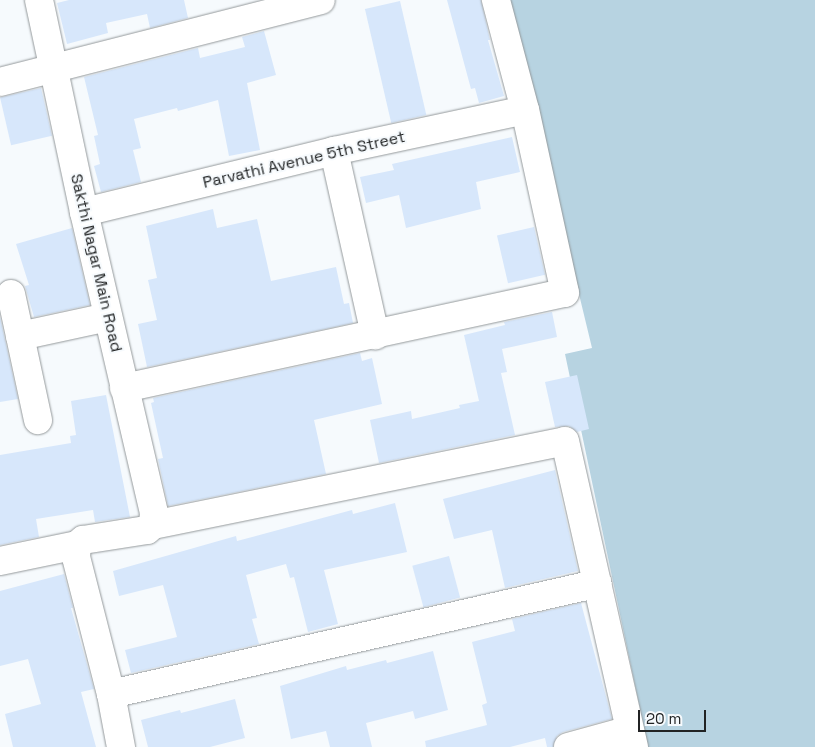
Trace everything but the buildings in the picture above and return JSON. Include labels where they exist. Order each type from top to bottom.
[{"type":"street","name":"Sakthi Nagar Main Road","points":[[39,0],[52,69],[84,212],[154,513],[153,525]]},
{"type":"street","points":[[0,82],[321,0]]},
{"type":"street","points":[[124,388],[564,293],[524,110],[496,0]]},
{"type":"street","name":"Parvathi Avenue 5th Street","points":[[84,212],[334,151],[524,110]]},
{"type":"street","points":[[334,151],[375,335]]},
{"type":"street","points":[[11,294],[38,420]]},
{"type":"street","points":[[20,336],[108,317]]},
{"type":"street","points":[[0,560],[77,545],[83,540],[147,530],[153,525],[565,441],[632,738],[568,747]]},
{"type":"street","points":[[77,545],[76,557],[110,694],[121,747]]},
{"type":"street","points":[[110,694],[598,583]]},
{"type":"shaded area","points":[[508,0],[815,0],[815,747],[648,747],[565,354],[592,348]]}]
